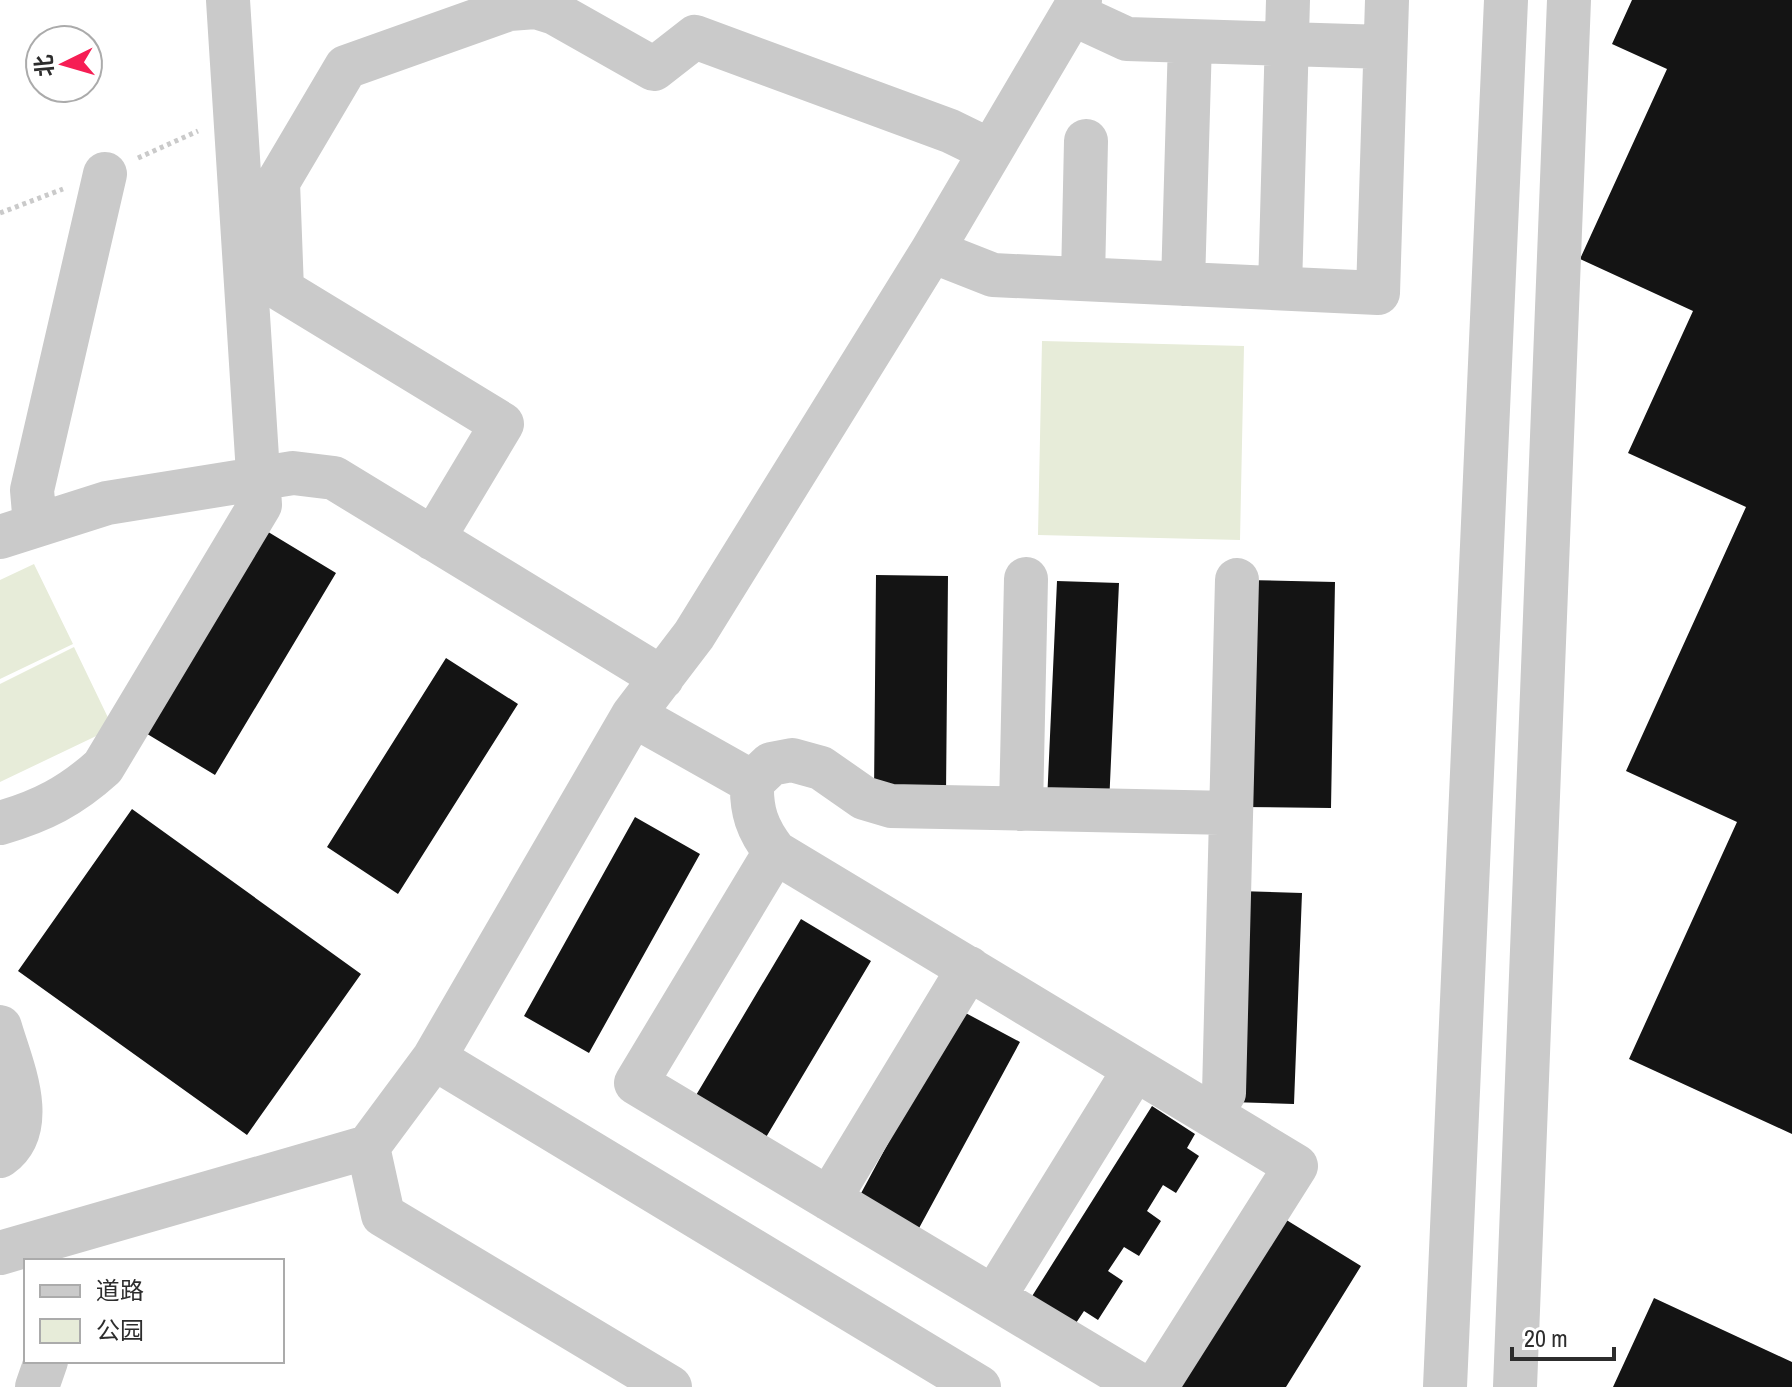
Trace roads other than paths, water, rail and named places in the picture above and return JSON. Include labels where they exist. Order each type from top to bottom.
[{"type":"street","points":[[0,823],[41,812],[78,790],[103,767],[260,505],[228,0]]},
{"type":"street","points":[[1280,288],[1288,0]]},
{"type":"street","points":[[932,251],[993,275],[1378,293],[1387,0]]},
{"type":"street","points":[[1445,1387],[1506,0]]},
{"type":"street","points":[[1515,1387],[1569,0]]},
{"type":"street","points":[[433,539],[502,424],[282,290],[278,182],[346,67],[509,9],[536,7],[555,13],[654,69],[695,37],[950,131],[991,151]]},
{"type":"street","points":[[25,1252],[368,1147],[434,1058],[633,715],[694,635],[932,251],[1076,7],[1127,39],[1385,47]]},
{"type":"street","points":[[1183,284],[1190,41]]},
{"type":"street","points":[[1083,279],[1086,141]]},
{"type":"street","points":[[18,531],[32,490],[105,174]]},
{"type":"street","points":[[18,531],[107,503],[293,473],[334,478],[662,678]]},
{"type":"street","points":[[1021,809],[1026,579]]},
{"type":"street","points":[[1209,1113],[1224,1093],[1237,580]]},
{"type":"street","points":[[633,715],[752,782]]},
{"type":"street","points":[[1156,1387],[1296,1166],[775,852],[758,830],[751,804],[752,782],[771,764],[792,760],[821,768],[864,798],[891,806],[1231,813]]},
{"type":"street","points":[[775,852],[636,1083],[1143,1387]]},
{"type":"street","points":[[829,1199],[969,968]]},
{"type":"street","points":[[0,1027],[19,1093],[20,1124],[11,1148],[0,1156]]},
{"type":"street","points":[[434,1058],[979,1387]]},
{"type":"street","points":[[994,1297],[1135,1069]]},
{"type":"street","points":[[368,1147],[383,1215],[670,1387]]},
{"type":"street","points":[[37,1387],[45,1363]]}]
